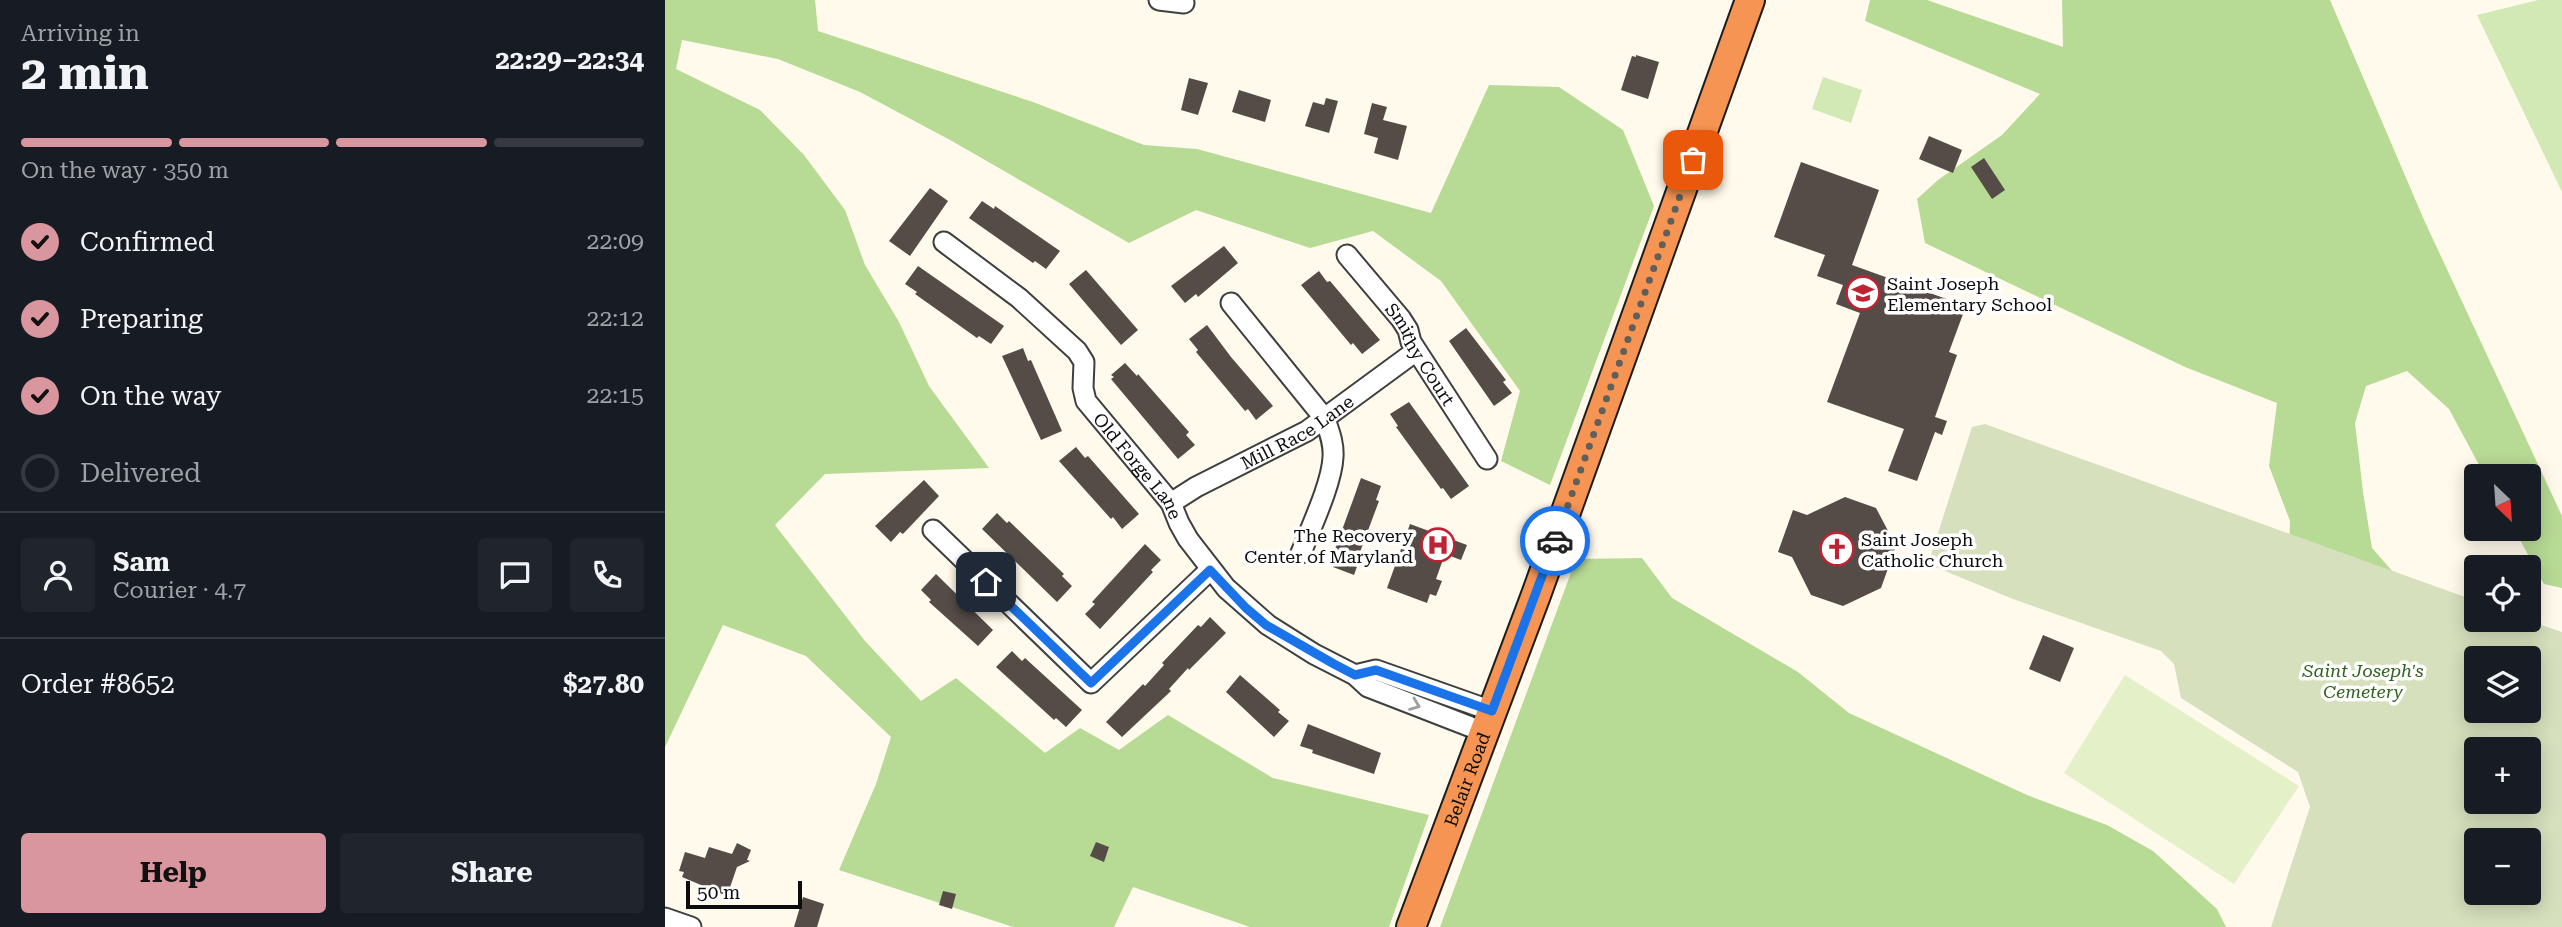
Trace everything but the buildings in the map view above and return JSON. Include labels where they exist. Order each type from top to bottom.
[{"type":"highway","name":"Belair Road","points":[[1411,927],[1536,595],[1750,0]]},
{"type":"street","points":[[1159,0],[1184,3]]},
{"type":"street","name":"Old Forge Lane","points":[[944,242],[1019,298],[1076,351],[1084,362],[1083,388],[1086,401],[1171,503],[1179,523],[1210,570],[1246,608],[1266,625],[1355,675],[1376,670],[1488,721]]},
{"type":"street","name":"Smithy Court","points":[[1347,255],[1401,319],[1416,351],[1487,459]]},
{"type":"street","points":[[1231,303],[1325,419],[1331,438],[1331,472],[1301,553]]},
{"type":"street","name":"Mill Race Lane","points":[[1171,503],[1325,419],[1416,351]]},
{"type":"street","points":[[933,530],[1091,683],[1210,570]]},
{"type":"street","points":[[665,918],[691,927]]},
{"type":"green space","points":[[665,0],[815,0],[818,31],[1033,102],[1144,145],[1197,149],[1431,213],[1489,85],[1559,87],[1623,130],[1654,206],[1550,485],[1501,461],[1520,391],[1441,281],[1373,231],[1310,248],[1196,210],[1129,243],[952,141],[860,92],[778,59],[682,40],[676,69],[760,110],[804,155],[845,210],[865,265],[899,322],[929,386],[989,468],[825,474],[775,525],[865,641],[921,701],[956,678],[1045,753],[1080,728],[1119,750],[1168,715],[1273,778],[1429,815],[1389,927],[1250,927],[1133,887],[1114,927],[1013,927],[839,870],[876,784],[891,737],[806,656],[723,625],[665,747]]},
{"type":"green space","points":[[1870,0],[1927,0],[2063,47],[2062,0],[2330,0],[2424,220],[2538,464],[2479,464],[2449,409],[2407,371],[2366,386],[2355,423],[2372,548],[2409,590],[2289,557],[2290,521],[2269,466],[2277,403],[2185,367],[1925,243],[1917,199],[1938,180],[2002,135],[2040,94],[1865,21]]},
{"type":"green space","points":[[2538,0],[2562,0],[2562,192],[2477,15]]},
{"type":"green space","points":[[1823,77],[1862,90],[1851,123],[1812,109]]},
{"type":"green space","name":"Saint Joseph's Cemetery","points":[[1985,424],[2464,597],[2464,632],[2541,632],[2541,625],[2562,632],[2562,927],[2271,927],[2310,807],[2298,772],[2181,698],[2174,664],[2161,651],[2013,599],[1928,564],[1972,427]]},
{"type":"green space","points":[[2541,471],[2562,516],[2562,588],[2544,584],[2541,578],[2541,555],[2528,555],[2521,541],[2541,541]]},
{"type":"green space","points":[[1642,558],[1672,598],[1798,672],[1849,713],[2027,795],[2107,825],[2153,851],[2217,909],[2226,927],[1440,927],[1576,559]]},
{"type":"green space","points":[[2125,675],[2299,786],[2234,884],[2064,773]]},
{"type":"way so far","points":[[1555,541],[1693,160]]},
{"type":"place","name":"Saint Joseph Elementary School","points":[[1863,293]]},
{"type":"place","name":"The Recovery Center of Maryland","points":[[1438,545]]},
{"type":"place","name":"Saint Joseph Catholic Church","points":[[1837,549]]},
{"type":"route","points":[[986,582],[1091,683],[1210,570],[1266,625],[1355,675],[1376,670],[1492,711],[1555,541]]}]
